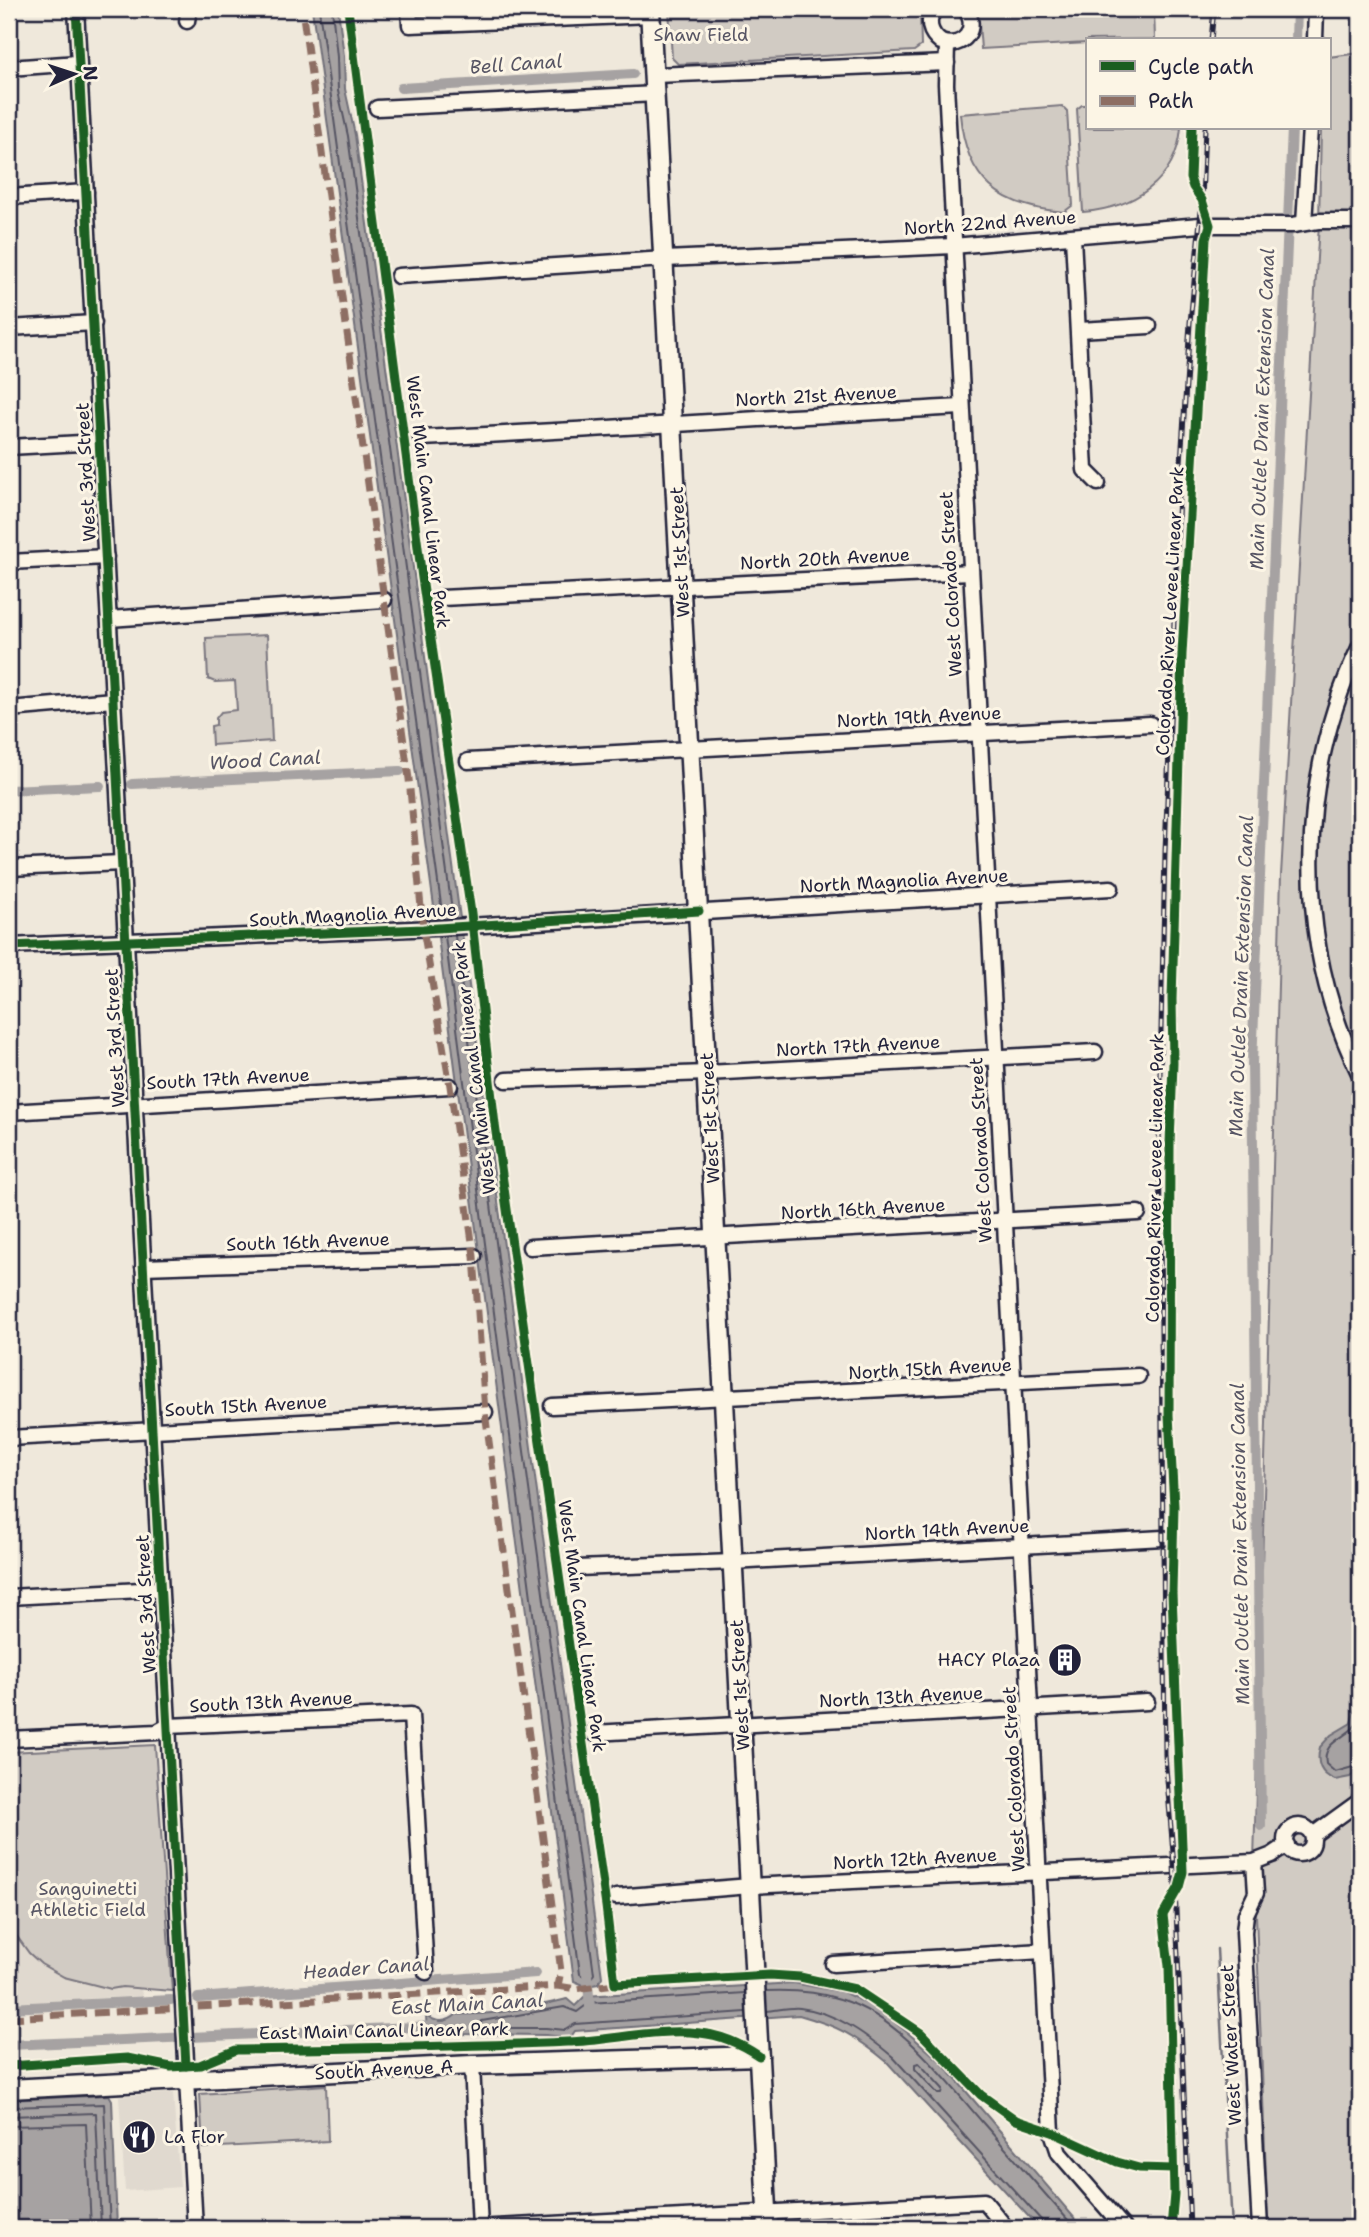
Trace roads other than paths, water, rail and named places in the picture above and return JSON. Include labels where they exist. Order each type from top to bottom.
[{"type":"main road","name":"West 1st Street","points":[[650,12],[768,2221]]},
{"type":"main road","name":"South Avenue A","points":[[9,2089],[472,2065],[759,2056]]},
{"type":"street","name":"West 3rd Street","points":[[76,9],[195,2228]]},
{"type":"street","points":[[409,9],[410,25],[650,12]]},
{"type":"street","points":[[929,63],[930,18],[936,9]]},
{"type":"street","points":[[930,29],[935,38],[947,44],[959,43],[969,33],[971,20],[965,9]]},
{"type":"street","points":[[1314,38],[1316,9]]},
{"type":"street","name":"West Colorado Street","points":[[947,44],[961,407],[1052,2132],[1059,2153],[1124,2228]]},
{"type":"street","points":[[9,68],[78,63]]},
{"type":"street","points":[[655,75],[947,63]]},
{"type":"street","points":[[377,108],[656,94]]},
{"type":"street","points":[[1310,130],[1311,222],[1360,221]]},
{"type":"street","points":[[9,197],[86,192]]},
{"type":"street","name":"North 22nd Avenue","points":[[398,276],[665,259],[953,246],[1200,225],[1311,222]]},
{"type":"street","points":[[1073,237],[1085,470],[1098,483]]},
{"type":"street","points":[[9,328],[94,323]]},
{"type":"street","points":[[1079,330],[1149,326]]},
{"type":"street","name":"North 21st Avenue","points":[[421,438],[961,407]]},
{"type":"street","points":[[9,447],[99,442]]},
{"type":"street","points":[[9,562],[106,557]]},
{"type":"street","name":"North 20th Avenue","points":[[441,598],[970,572]]},
{"type":"street","points":[[109,619],[384,600]]},
{"type":"street","points":[[1360,646],[1343,681],[1316,786],[1310,862],[1322,972],[1346,1046],[1360,1075]]},
{"type":"street","points":[[9,709],[113,700]]},
{"type":"street","name":"North 19th Avenue","points":[[468,761],[1150,723]]},
{"type":"street","points":[[9,868],[122,863]]},
{"type":"street","name":"North Magnolia Avenue","points":[[699,911],[1111,888]]},
{"type":"street","name":"South Magnolia Avenue","points":[[9,946],[435,928],[699,911]]},
{"type":"street","name":"North 17th Avenue","points":[[707,1073],[1095,1052]]},
{"type":"street","points":[[506,1080],[707,1073]]},
{"type":"street","name":"South 17th Avenue","points":[[9,1112],[450,1086]]},
{"type":"street","name":"North 16th Avenue","points":[[716,1235],[1138,1213]]},
{"type":"street","points":[[530,1247],[716,1235]]},
{"type":"street","name":"South 16th Avenue","points":[[143,1267],[474,1256]]},
{"type":"street","name":"North 15th Avenue","points":[[725,1398],[1138,1376]]},
{"type":"street","points":[[552,1406],[725,1398]]},
{"type":"street","name":"South 15th Avenue","points":[[9,1438],[485,1412]]},
{"type":"street","name":"North 14th Avenue","points":[[577,1568],[1163,1538]]},
{"type":"street","points":[[9,1597],[160,1589]]},
{"type":"street","name":"North 13th Avenue","points":[[594,1733],[1147,1702]]},
{"type":"street","name":"South 13th Avenue","points":[[9,1739],[157,1732],[168,1726],[411,1715],[426,1972]]},
{"type":"street","name":"North 12th Avenue","points":[[616,1897],[750,1886],[1254,1862],[1287,1845],[1288,1832],[1295,1826],[1308,1828],[1312,1835],[1360,1801]]},
{"type":"street","name":"West Water Street","points":[[1254,1862],[1256,1893],[1246,1914],[1244,1932],[1260,2228]]},
{"type":"street","points":[[833,1965],[1042,1951]]},
{"type":"street","points":[[472,2065],[479,2228],[768,2221],[984,2201],[1006,2228]]},
{"type":"water","points":[[312,9],[338,9],[345,89],[355,135],[602,1977],[598,1984],[586,1986],[574,1981],[435,914]]},
{"type":"water","points":[[1360,1690],[1360,1769],[1350,1777],[1335,1780],[1320,1767],[1320,1747],[1331,1735],[1351,1723]]},
{"type":"water","points":[[793,1983],[843,1992],[876,2008],[908,2033],[941,2062],[1083,2228],[1039,2228],[887,2062],[846,2033],[799,2015],[575,2031],[570,2038],[546,2035],[459,2034],[453,2029],[440,2027],[427,2035],[426,2015],[442,2021],[457,2014],[499,2012],[567,1999],[575,2006],[585,1996]]},
{"type":"water","points":[[109,2095],[112,2100],[117,2228],[9,2228],[9,2100]]},
{"type":"waterway","name":"Main Outlet Drain Extension Canal","points":[[1296,38],[1297,9]]},
{"type":"waterway","name":"Bell Canal","points":[[401,88],[633,74]]},
{"type":"waterway","name":"Main Outlet Drain Extension Canal","points":[[1261,1826],[1252,1063],[1292,130]]},
{"type":"waterway","name":"Wood Canal","points":[[132,784],[400,771]]},
{"type":"waterway","name":"Wood Canal","points":[[9,790],[100,786]]},
{"type":"waterway","name":"Main Outlet Drain Extension Canal","points":[[1217,1949],[1232,2228]]},
{"type":"waterway","name":"Header Canal","points":[[198,1998],[536,1973]]},
{"type":"waterway","points":[[587,1974],[590,2007]]},
{"type":"waterway","name":"Header Canal","points":[[9,2008],[171,2000]]},
{"type":"waterway","name":"East Main Canal","points":[[9,2045],[436,2026]]},
{"type":"railway","points":[[1211,38],[1214,9]]},
{"type":"railway","points":[[1190,2228],[1174,1865],[1165,1755],[1159,1118],[1165,852],[1179,493],[1205,130]]},
{"type":"place","name":"HACY Plaza","points":[[1065,1660]]},
{"type":"place","name":"La Flor","points":[[139,2137]]},
{"type":"park label","name":"Shaw Field","points":[[701,35]]},
{"type":"park label","name":"Sanguinetti Athletic Field","points":[[88,1899]]}]
